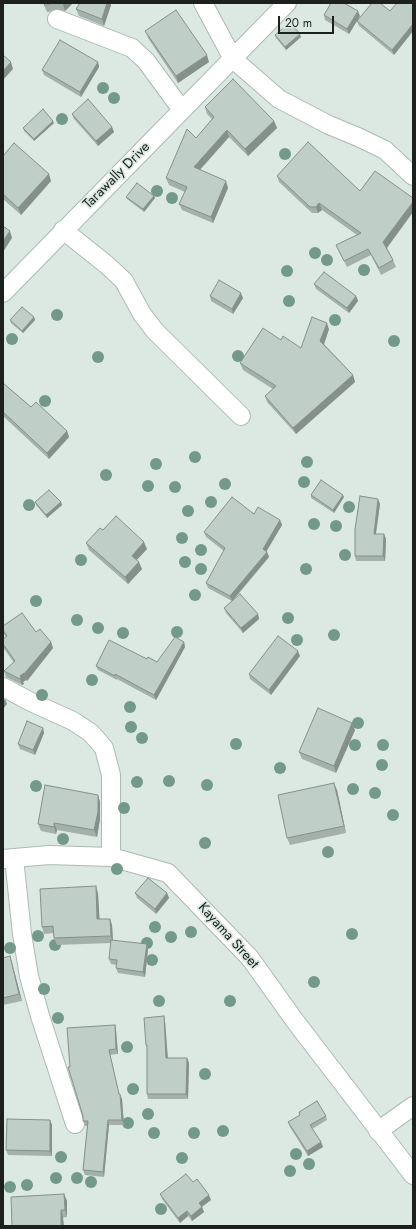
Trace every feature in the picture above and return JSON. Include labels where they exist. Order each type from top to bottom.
[{"type":"street","points":[[203,3],[233,59],[279,99],[328,125],[385,150],[413,175]]},
{"type":"street","name":"Tarawally Drive","points":[[3,293],[63,230],[287,3]]},
{"type":"street","points":[[57,19],[132,48],[146,61],[182,110]]},
{"type":"street","points":[[63,230],[107,265],[124,281],[142,314],[155,331],[241,416]]},
{"type":"street","points":[[3,687],[31,702],[73,721],[91,733],[104,748],[112,775],[110,857]]},
{"type":"street","name":"Kayama Street","points":[[9,858],[50,855],[110,857],[168,873],[250,958],[295,1021],[413,1175]]},
{"type":"street","points":[[9,858],[29,976],[40,1016],[75,1124]]},
{"type":"street","points":[[378,1131],[413,1106]]},
{"type":"building","points":[[80,3],[107,3],[102,19],[76,9]]},
{"type":"building","points":[[331,3],[344,3],[358,11],[347,29],[324,15]]},
{"type":"building","points":[[372,3],[380,3],[390,11],[397,3],[413,3],[413,24],[392,50],[357,21]]},
{"type":"building","points":[[176,10],[207,55],[176,76],[145,31]]},
{"type":"building","points":[[290,22],[300,34],[285,47],[275,35]]},
{"type":"building","points":[[60,40],[98,62],[80,92],[42,70]]},
{"type":"building","points":[[3,55],[11,62],[3,71]]},
{"type":"building","points":[[233,79],[274,121],[245,149],[227,130],[194,167],[226,181],[211,217],[179,204],[187,187],[166,178],[187,129],[196,138],[214,117],[205,107]]},
{"type":"building","points":[[88,99],[112,127],[96,141],[72,114]]},
{"type":"building","points":[[43,109],[53,121],[34,139],[23,128]]},
{"type":"building","points":[[308,142],[360,191],[375,171],[413,198],[413,202],[383,242],[393,260],[379,268],[368,249],[344,261],[336,245],[361,233],[319,203],[316,207],[310,207],[277,176]]},
{"type":"building","points":[[14,143],[49,174],[18,208],[3,194],[3,156]]},
{"type":"building","points":[[137,183],[154,196],[143,209],[126,197]]},
{"type":"building","points":[[3,226],[10,231],[3,241]]},
{"type":"building","points":[[324,272],[356,296],[347,308],[314,284]]},
{"type":"building","points":[[219,280],[241,293],[232,309],[210,296]]},
{"type":"building","points":[[22,307],[34,317],[22,331],[10,320]]},
{"type":"building","points":[[312,317],[327,323],[320,341],[353,375],[293,428],[265,396],[276,386],[240,363],[263,328],[281,340],[283,336],[301,348]]},
{"type":"building","points":[[3,383],[31,407],[36,402],[67,431],[47,453],[3,412]]},
{"type":"building","points":[[321,480],[343,495],[333,510],[311,495]]},
{"type":"building","points":[[49,490],[61,502],[46,515],[35,502]]},
{"type":"building","points":[[360,496],[378,499],[374,534],[384,534],[383,556],[355,556],[355,529]]},
{"type":"building","points":[[232,497],[254,514],[258,507],[280,520],[263,549],[267,552],[230,596],[206,583],[225,548],[204,532]]},
{"type":"building","points":[[116,516],[144,542],[132,556],[139,562],[125,577],[86,543],[100,528],[103,530]]},
{"type":"building","points":[[240,594],[258,614],[241,628],[224,608]]},
{"type":"building","points":[[22,613],[36,632],[40,629],[51,642],[24,674],[20,676],[20,679],[4,671],[15,661],[3,644],[3,639],[7,636],[3,630],[3,626]]},
{"type":"building","points":[[278,636],[298,651],[269,690],[249,674]]},
{"type":"building","points":[[175,637],[184,642],[154,695],[115,674],[115,676],[96,666],[109,640],[147,659],[148,657],[157,662]]},
{"type":"building","points":[[318,708],[352,723],[334,766],[299,752]]},
{"type":"building","points":[[27,721],[43,728],[33,750],[18,744]]},
{"type":"building","points":[[334,783],[344,826],[287,838],[278,795]]},
{"type":"building","points":[[45,785],[98,795],[98,812],[94,830],[54,823],[54,827],[38,824]]},
{"type":"building","points":[[148,878],[167,893],[155,909],[135,893]]},
{"type":"building","points":[[96,886],[97,919],[110,919],[111,936],[54,938],[53,926],[42,927],[40,889]]},
{"type":"building","points":[[111,940],[147,944],[143,972],[116,968],[117,960],[109,959]]},
{"type":"building","points":[[10,956],[19,994],[3,998],[3,958]]},
{"type":"building","points":[[164,1016],[166,1058],[187,1058],[186,1094],[147,1094],[147,1045],[144,1018]]},
{"type":"building","points":[[115,1025],[116,1049],[109,1050],[120,1094],[122,1120],[108,1120],[103,1172],[83,1170],[88,1121],[83,1121],[83,1116],[68,1067],[70,1067],[67,1028]]},
{"type":"building","points":[[317,1101],[326,1116],[310,1125],[321,1142],[307,1151],[288,1122],[300,1115],[299,1112]]},
{"type":"building","points":[[7,1119],[50,1120],[50,1151],[6,1150]]},
{"type":"building","points":[[186,1174],[193,1182],[197,1179],[209,1195],[199,1203],[202,1207],[191,1216],[187,1211],[178,1218],[160,1194]]},
{"type":"building","points":[[64,1194],[65,1210],[61,1210],[61,1226],[12,1226],[11,1197]]}]
